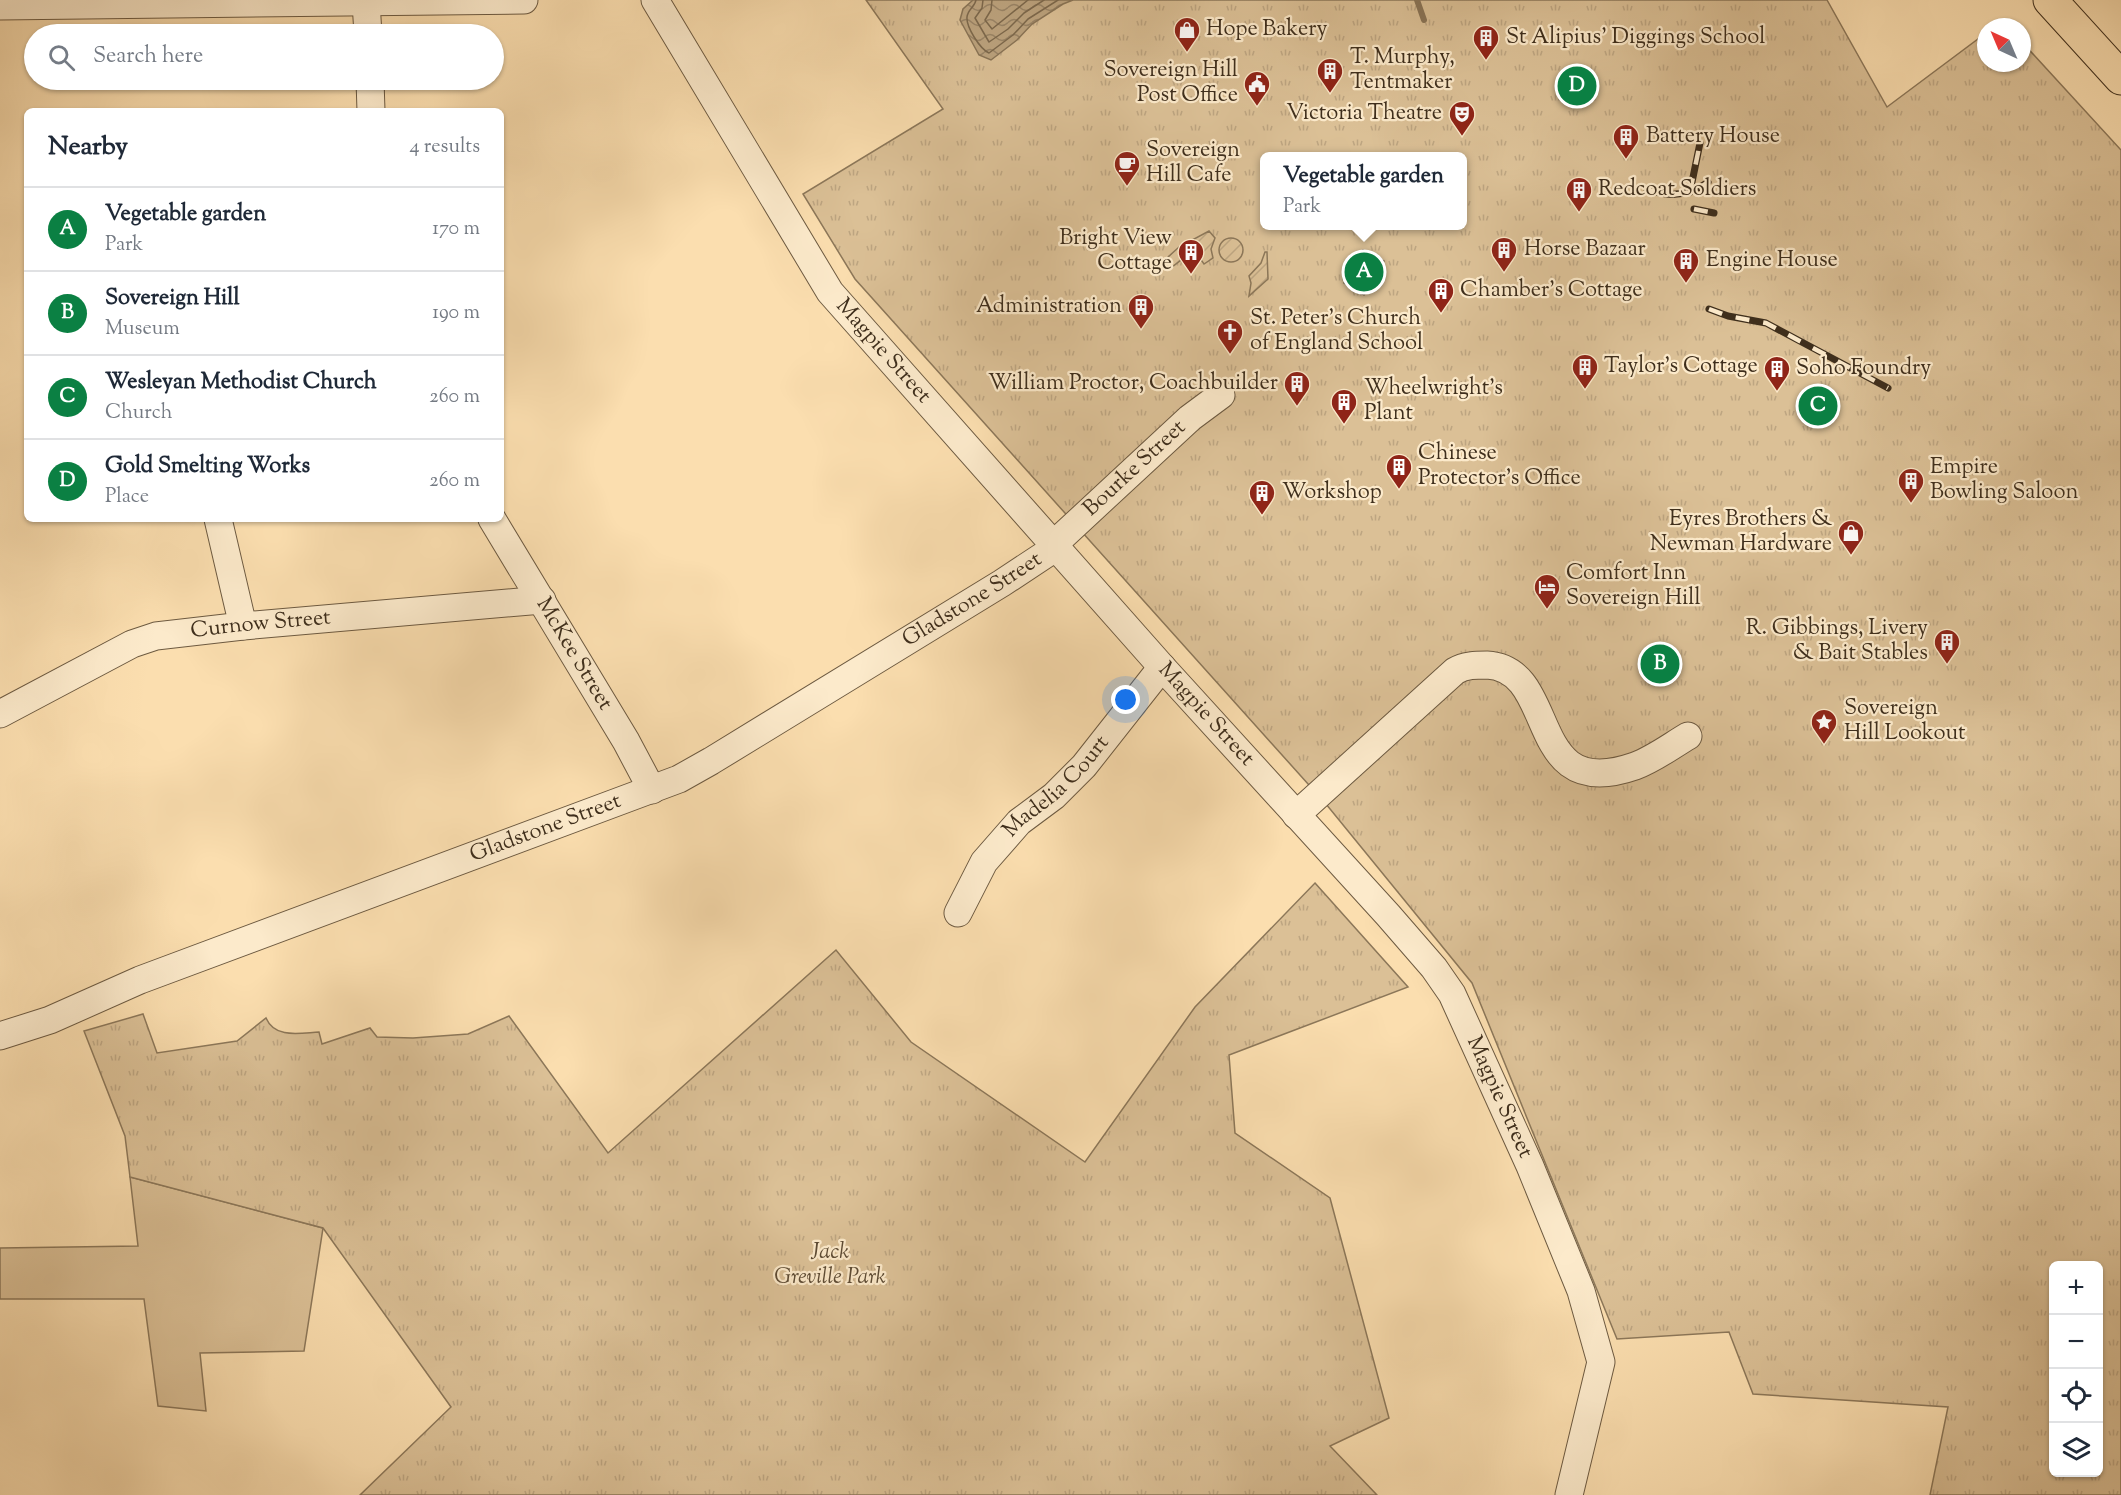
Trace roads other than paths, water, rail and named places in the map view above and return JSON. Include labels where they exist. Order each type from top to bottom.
[{"type":"main road","points":[[2049,0],[2118,68]]},
{"type":"street","points":[[0,6],[524,0]]},
{"type":"street","name":"Magpie Street","points":[[655,0],[830,291],[1162,667],[1408,938],[1434,968],[1452,994],[1530,1166],[1581,1291],[1602,1362],[1569,1495]]},
{"type":"street","points":[[366,2],[367,24]]},
{"type":"street","points":[[370,90],[371,108]]},
{"type":"street","name":"Bourke Street","points":[[1054,546],[1190,418],[1221,395]]},
{"type":"street","points":[[219,522],[243,626]]},
{"type":"street","name":"McKee Street","points":[[494,522],[626,741],[652,790]]},
{"type":"street","name":"Gladstone Street","points":[[0,1036],[37,1025],[140,981],[679,779],[1002,583],[1054,546]]},
{"type":"street","name":"Curnow Street","points":[[0,714],[144,639],[243,626],[542,600]]},
{"type":"street","points":[[1296,815],[1450,676],[1468,666],[1500,668],[1523,684],[1534,701],[1553,746],[1563,758],[1582,769],[1606,772],[1638,765],[1688,736]]},
{"type":"street","name":"Madelia Court","points":[[958,913],[984,862],[1019,822],[1054,796],[1084,766],[1162,667]]},
{"type":"water","points":[[973,0],[1073,0],[1032,24],[1017,40],[991,60],[979,55],[960,20],[963,9]]},
{"type":"waterway","points":[[1417,0],[1424,20]]},
{"type":"railway","points":[[1690,192],[1700,143]]},
{"type":"railway","points":[[1647,189],[1663,194],[1679,194],[1694,190],[1708,182]]},
{"type":"railway","points":[[1694,209],[1714,213]]},
{"type":"railway","points":[[1709,309],[1728,316],[1766,323],[1888,388]]},
{"type":"place","name":"Hope Bakery","points":[[1187,53]]},
{"type":"place","name":"St Alipius’ Diggings School","points":[[1486,61]]},
{"type":"place","name":"Gold Smelting Works","points":[[1577,86]]},
{"type":"place","name":"T. Murphy, Tentmaker","points":[[1330,94]]},
{"type":"place","name":"Sovereign Hill Post Office","points":[[1257,107]]},
{"type":"place","name":"Victoria Theatre","points":[[1462,137]]},
{"type":"place","name":"Battery House","points":[[1626,160]]},
{"type":"place","name":"Sovereign Hill Cafe","points":[[1127,187]]},
{"type":"place","name":"Redcoat Soldiers","points":[[1579,213]]},
{"type":"place","name":"Vegetable garden","points":[[1364,272]]},
{"type":"place","name":"Horse Bazaar","points":[[1504,273]]},
{"type":"place","name":"Bright View Cottage","points":[[1191,275]]},
{"type":"place","name":"Engine House","points":[[1686,284]]},
{"type":"place","name":"Chamber's Cottage","points":[[1441,314]]},
{"type":"place","name":"Administration","points":[[1141,330]]},
{"type":"place","name":"St. Peter's Church of England School","points":[[1230,355]]},
{"type":"place","name":"Taylor's Cottage","points":[[1585,390]]},
{"type":"place","name":"Soho Foundry","points":[[1777,392]]},
{"type":"place","name":"Wesleyan Methodist Church","points":[[1818,406]]},
{"type":"place","name":"William Proctor, Coachbuilder","points":[[1297,407]]},
{"type":"place","name":"Wheelwright's Plant","points":[[1344,425]]},
{"type":"place","name":"Chinese Protector's Office","points":[[1399,490]]},
{"type":"place","name":"Empire Bowling Saloon","points":[[1911,504]]},
{"type":"place","name":"Workshop","points":[[1262,516]]},
{"type":"place","name":"Eyres Brothers & Newman Hardware","points":[[1851,556]]},
{"type":"place","name":"Comfort Inn Sovereign Hill","points":[[1547,610]]},
{"type":"place","name":"Sovereign Hill","points":[[1660,664]]},
{"type":"place","name":"R. Gibbings, Livery & Bait Stables","points":[[1947,665]]},
{"type":"place","name":"Sovereign Hill Lookout","points":[[1824,745]]},
{"type":"park label","name":"Jack Greville Park","points":[[830,1266]]}]
